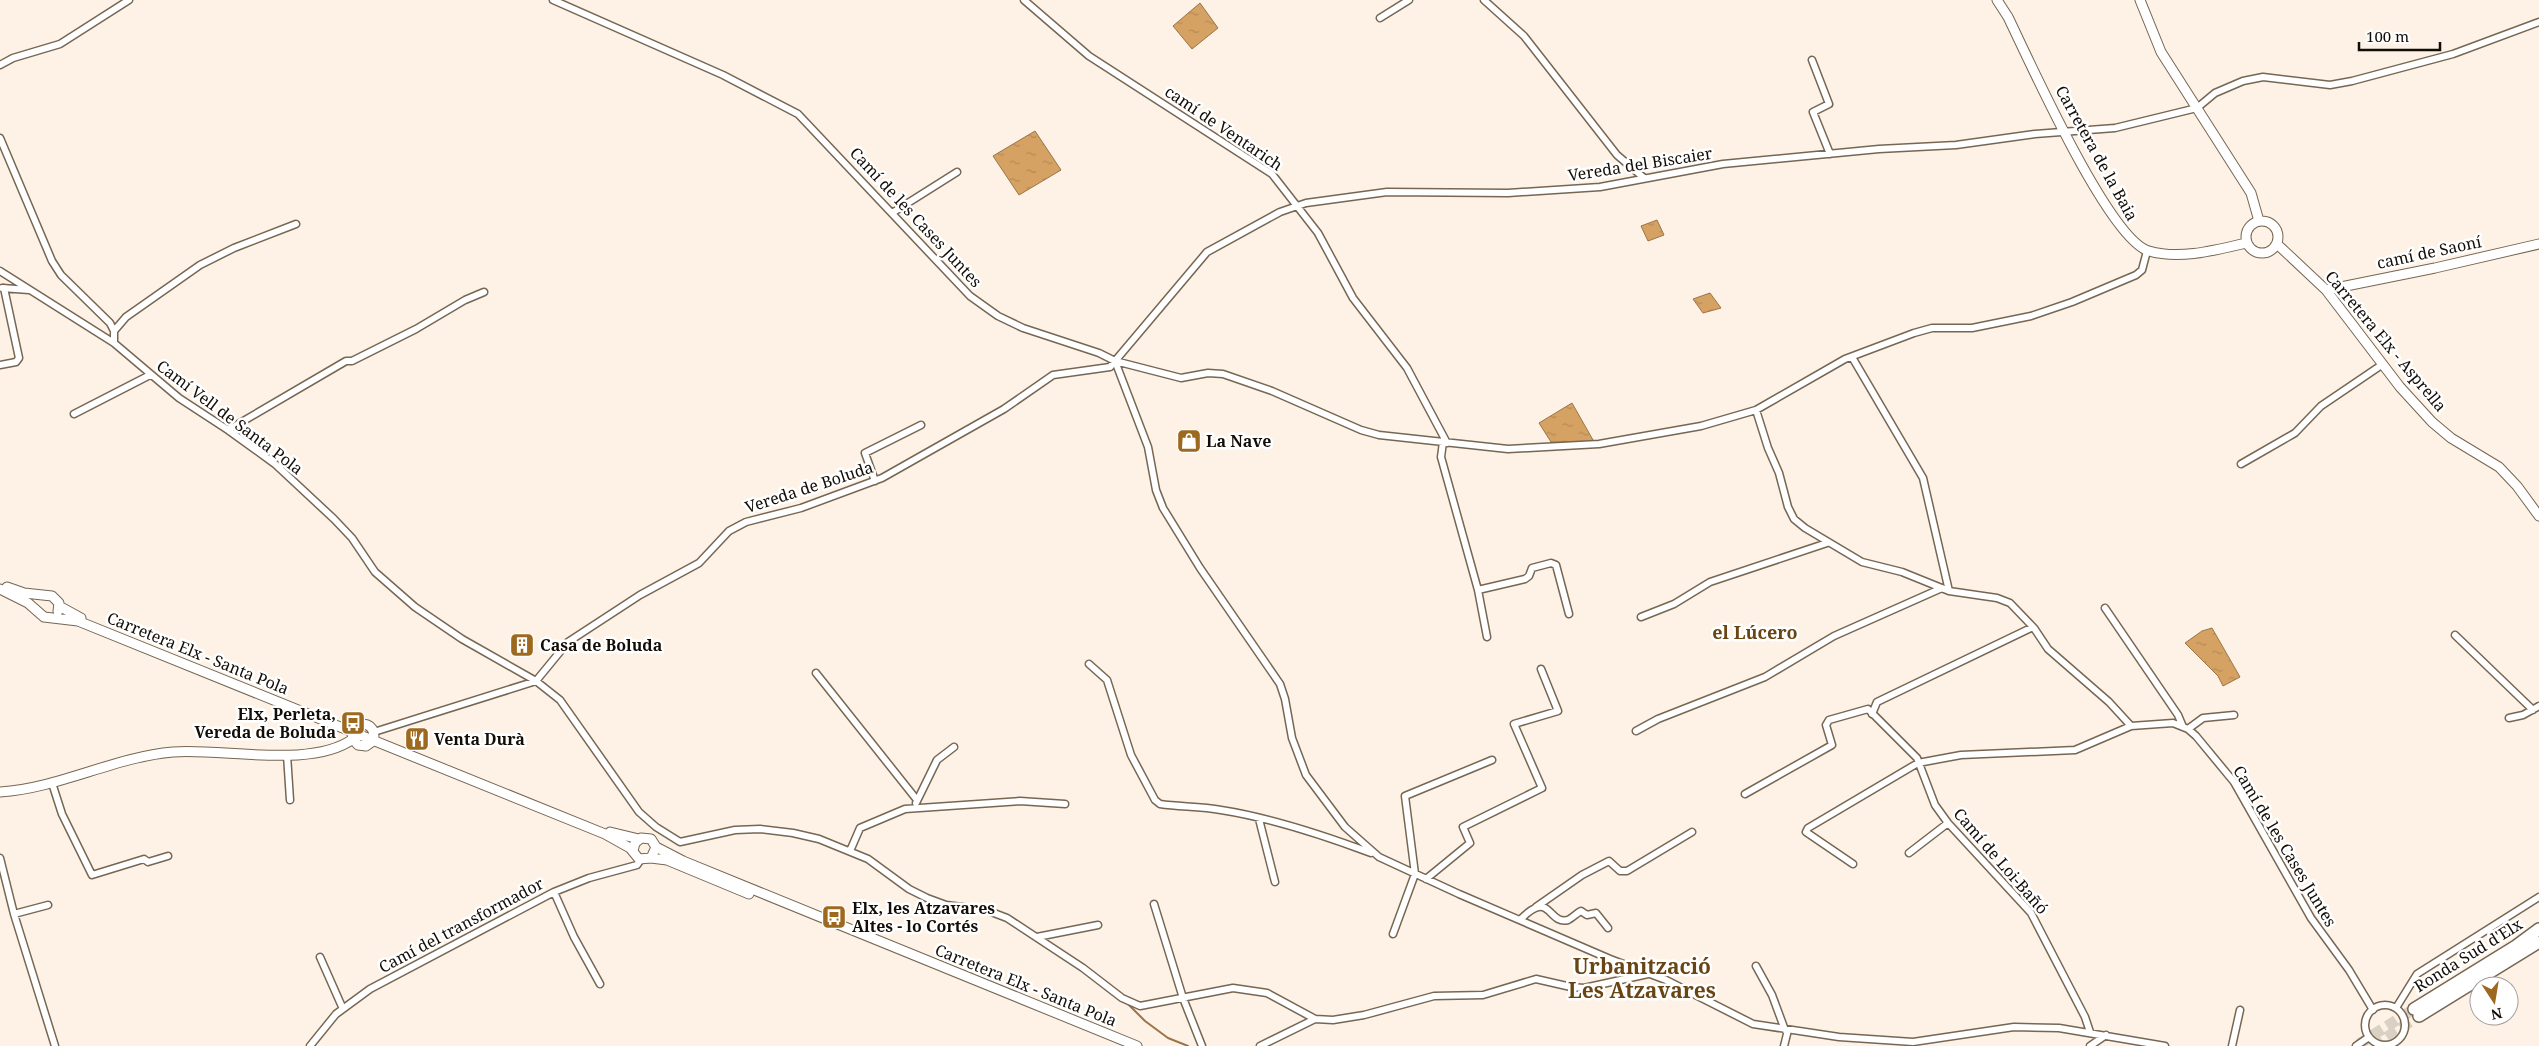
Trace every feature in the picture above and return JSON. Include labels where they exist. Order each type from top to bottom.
[{"type":"highway","name":"Ronda Sud d'Elx","points":[[2539,929],[2416,1012],[2520,956],[2539,942]]},
{"type":"main road","name":"Carretera de la Baia","points":[[1996,0],[2008,17],[2066,133],[2110,213],[2129,238],[2147,251]]},
{"type":"main road","points":[[2140,0],[2155,40],[2251,193],[2259,221]]},
{"type":"main road","points":[[2259,221],[2268,222],[2275,228],[2278,234],[2276,244],[2270,251],[2260,253],[2252,250],[2246,243],[2247,230],[2259,221]]},
{"type":"main road","points":[[2147,251],[2193,254],[2246,243]]},
{"type":"main road","name":"Carretera Elx - Asprella","points":[[2276,244],[2326,290],[2400,387],[2451,438],[2499,467],[2517,486],[2539,516]]},
{"type":"main road","name":"camí de Saoní","points":[[2326,290],[2435,268],[2539,244]]},
{"type":"main road","points":[[0,584],[24,594],[52,596],[59,606],[53,617],[44,617],[36,609],[0,589]]},
{"type":"main road","points":[[36,609],[37,602],[43,596]]},
{"type":"main road","name":"Carretera Elx - Santa Pola","points":[[59,606],[353,733]]},
{"type":"main road","name":"Carretera Elx - Santa Pola","points":[[53,617],[78,621],[353,733],[374,737],[603,830],[649,841],[683,861],[1137,1046]]},
{"type":"main road","points":[[0,792],[52,783],[139,757],[200,752],[287,755],[313,753],[353,733],[362,746],[374,737]]},
{"type":"main road","name":"Carretera Elx - Santa Pola","points":[[374,737],[605,834],[634,851]]},
{"type":"main road","points":[[649,841],[655,853],[651,858],[641,859],[634,851],[634,845],[649,841]]},
{"type":"main road","name":"Carretera Elx - Santa Pola","points":[[651,858],[666,860],[1126,1046]]},
{"type":"street","points":[[0,65],[13,58],[60,44],[129,0]]},
{"type":"street","name":"Camí de les Cases Juntes","points":[[553,0],[723,75],[785,106],[811,127],[970,296],[998,316],[1023,328],[1106,355],[1115,361],[1181,378],[1223,374],[1272,391],[1361,430],[1445,443],[1508,449],[1599,444],[1701,426],[1756,410],[1824,369],[1932,328],[1972,328],[2056,308],[2136,274],[2142,270],[2147,251]]},
{"type":"street","name":"camí de Ventarich","points":[[1024,0],[1089,56],[1272,174],[1318,232],[1353,298],[1407,368],[1445,443]]},
{"type":"street","points":[[1380,18],[1409,0]]},
{"type":"street","points":[[1484,0],[1524,36],[1617,155],[1644,178]]},
{"type":"street","points":[[2197,108],[2215,93],[2243,81],[2264,77],[2330,85],[2352,81],[2453,54],[2539,22]]},
{"type":"street","points":[[1812,60],[1829,104],[1813,112],[1830,154]]},
{"type":"street","name":"Vereda del Biscaier","points":[[1115,361],[1208,252],[1246,229],[1297,206],[1387,192],[1537,192],[1600,187],[1723,164],[1956,145],[2115,128],[2197,108]]},
{"type":"street","points":[[0,138],[52,261],[62,275],[110,323],[114,331],[114,343]]},
{"type":"street","points":[[892,213],[957,172]]},
{"type":"street","points":[[114,331],[126,317],[200,265],[234,248],[296,224]]},
{"type":"street","name":"Camí Vell de Santa Pola","points":[[0,271],[114,343],[178,398],[228,430],[305,491],[352,538],[375,572],[415,607],[462,639],[536,681],[560,700],[640,812],[661,830],[680,842],[688,842],[735,830],[760,829],[802,835],[868,859],[909,889],[927,898],[946,905],[986,910],[1007,918],[1130,1003],[1140,1006],[1232,988],[1248,989],[1267,993],[1315,1019]]},
{"type":"street","points":[[0,365],[16,362],[19,358],[2,288],[30,290]]},
{"type":"street","points":[[228,430],[346,361],[352,361],[465,300],[484,292]]},
{"type":"street","points":[[1852,357],[1923,478],[1949,591]]},
{"type":"street","points":[[1115,361],[1144,432],[1156,490],[1163,508],[1200,568],[1280,684],[1286,699],[1292,738],[1306,775],[1345,827],[1379,857]]},
{"type":"street","name":"Vereda de Boluda","points":[[536,681],[568,642],[640,595],[699,563],[729,531],[746,522],[801,508],[876,481],[1004,410],[1053,375],[1110,367],[1115,361]]},
{"type":"street","points":[[2241,464],[2295,434],[2321,406],[2383,364]]},
{"type":"street","points":[[74,414],[150,375]]},
{"type":"street","points":[[1756,410],[1768,448],[1779,472],[1788,507],[1800,524],[1827,543],[1862,562],[1902,572],[1949,591],[1997,598],[2010,602],[2033,627],[2048,649],[2120,714],[2130,726]]},
{"type":"street","points":[[876,481],[865,454],[921,425]]},
{"type":"street","points":[[1445,443],[1441,457],[1478,590],[1488,637]]},
{"type":"street","points":[[1641,617],[1674,604],[1710,582],[1827,543]]},
{"type":"street","points":[[1478,590],[1526,579],[1532,568],[1551,563],[1556,565],[1569,614]]},
{"type":"street","points":[[1636,731],[1658,720],[1764,677],[1834,636],[1942,588]]},
{"type":"street","name":"Camí de les Cases Juntes","points":[[2105,608],[2185,728],[2234,782],[2311,918],[2348,970],[2373,1010]]},
{"type":"street","points":[[1745,794],[1832,745],[1826,725],[1829,720],[1868,709],[1872,714],[1877,702],[2033,627]]},
{"type":"street","points":[[2455,635],[2536,710],[2509,718]]},
{"type":"street","points":[[1089,664],[1107,680],[1132,755],[1155,800],[1160,804],[1209,808],[1259,819],[1332,839],[1379,857],[1520,920],[1666,980],[1753,1024],[1840,1037],[1913,1042],[2014,1027],[2059,1028],[2165,1046]]},
{"type":"street","points":[[1426,879],[1470,843],[1462,827],[1542,788],[1514,724],[1558,711],[1541,669]]},
{"type":"street","points":[[816,673],[917,800]]},
{"type":"street","points":[[374,737],[536,681]]},
{"type":"street","name":"Camí de Loi-Bañó","points":[[1872,714],[1917,758],[1935,804],[1948,823],[2031,913],[2085,1017],[2090,1032]]},
{"type":"street","points":[[2113,732],[2120,714]]},
{"type":"street","points":[[1853,864],[1806,832],[1808,828],[1918,763],[1962,755],[2075,750],[2130,726],[2164,723],[2185,728],[2203,718],[2234,715]]},
{"type":"street","points":[[913,808],[937,760],[954,747]]},
{"type":"street","points":[[287,755],[290,800]]},
{"type":"street","points":[[1393,934],[1415,874],[1406,796],[1492,760]]},
{"type":"street","points":[[52,783],[62,814],[92,875],[144,859],[148,862],[168,856]]},
{"type":"street","points":[[850,851],[860,828],[905,809],[1020,800],[1065,804]]},
{"type":"street","points":[[1259,819],[1275,882]]},
{"type":"street","points":[[1909,853],[1948,823]]},
{"type":"street","points":[[649,841],[661,830]]},
{"type":"street","points":[[1520,920],[1597,866],[1609,861],[1620,871],[1627,871],[1692,832]]},
{"type":"street","points":[[0,858],[14,914],[55,1046]]},
{"type":"street","name":"Camí del transformador","points":[[310,1046],[342,1009],[370,988],[554,892],[588,878],[637,865],[641,859]]},
{"type":"street","points":[[554,892],[574,937],[600,984]]},
{"type":"street","points":[[2396,1008],[2417,974],[2539,897]]},
{"type":"street","points":[[1154,904],[1183,998],[1202,1046]]},
{"type":"street","points":[[14,914],[48,905]]},
{"type":"street","points":[[1536,907],[1542,907],[1568,920],[1581,911],[1587,915],[1596,913],[1608,928]]},
{"type":"street","points":[[1037,937],[1098,925]]},
{"type":"street","points":[[320,956],[342,1009]]},
{"type":"street","points":[[1756,966],[1772,995],[1787,1030],[1784,1046]]},
{"type":"street","points":[[1260,1046],[1315,1019],[1347,1018],[1434,996],[1483,995],[1536,979],[1570,987],[1584,988],[1648,974]]},
{"type":"street","points":[[2384,1005],[2396,1008],[2401,1013],[2406,1025],[2404,1032],[2397,1044],[2378,1044],[2369,1037],[2366,1020],[2373,1010],[2384,1005]]},
{"type":"street","points":[[2232,1046],[2240,1010]]},
{"type":"street","points":[[2090,1046],[2106,1035]]},
{"type":"street","points":[[2356,1046],[2369,1037]]},
{"type":"water","points":[[1200,3],[1218,28],[1192,49],[1173,26]]},
{"type":"water","points":[[1035,131],[1061,170],[1019,195],[993,156]]},
{"type":"water","points":[[1657,220],[1664,235],[1648,241],[1641,226]]},
{"type":"water","points":[[1710,293],[1721,308],[1703,313],[1693,299]]},
{"type":"water","points":[[1572,403],[1593,440],[1589,442],[1551,442],[1539,423]]},
{"type":"water","points":[[2212,628],[2240,677],[2223,686],[2218,676],[2185,643],[2202,631]]},
{"type":"waterway","points":[[1127,1003],[1145,1021],[1168,1038],[1188,1046]]},
{"type":"tunnel","points":[[2359,1044],[2414,1009]]},
{"type":"tunnel","points":[[2373,1046],[2419,1016]]},
{"type":"place","name":"La Nave","points":[[1189,441]]},
{"type":"place","name":"Casa de Boluda","points":[[522,645]]},
{"type":"place","name":"Elx, Perleta, Vereda de Boluda","points":[[353,723]]},
{"type":"place","name":"Venta Durà","points":[[417,739]]},
{"type":"place","name":"Elx, les Atzavares Altes - lo Cortés","points":[[834,917]]},
{"type":"district","name":"el Lúcero","points":[[1755,632]]},
{"type":"district","name":"Urbanització Les Atzavares","points":[[1642,978]]}]
